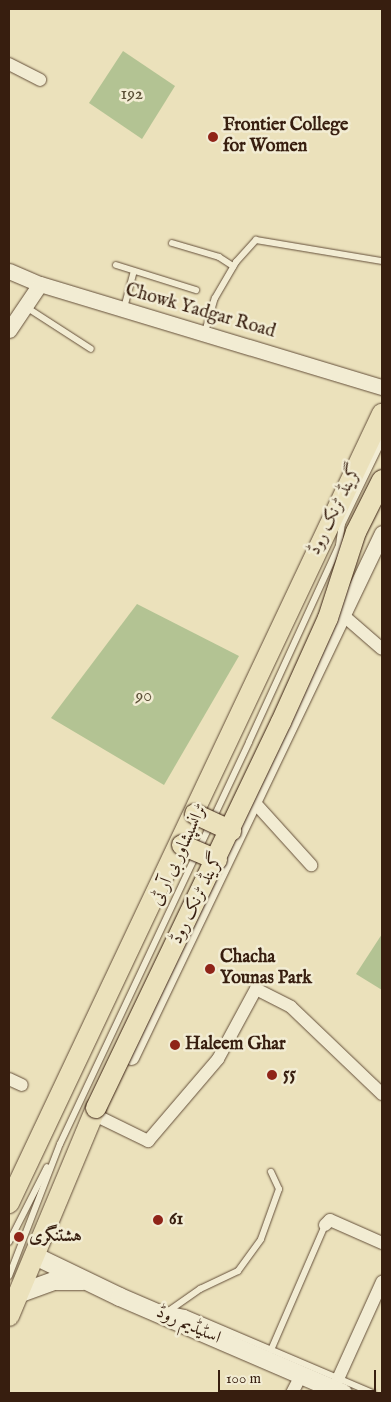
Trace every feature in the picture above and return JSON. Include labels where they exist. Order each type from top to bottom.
[{"type":"highway","name":"گرینڈ ٹرنک روڈ","points":[[9,1203],[382,414]]},
{"type":"highway","name":"گرینڈ ٹرنک روڈ","points":[[9,1316],[94,1118],[231,831],[328,618],[356,532],[382,480]]},
{"type":"highway","points":[[193,813],[231,831]]},
{"type":"highway","points":[[180,844],[217,860]]},
{"type":"main road","name":"اسٹیڈیم روڈ","points":[[35,1256],[116,1295],[166,1312],[186,1326],[341,1386]]},
{"type":"main road","name":"اسٹیڈیم روڈ","points":[[18,1294],[54,1281],[89,1281]]},
{"type":"street","points":[[9,64],[40,80]]},
{"type":"street","name":"Chowk Yadgar Road","points":[[9,270],[40,284],[124,310],[205,332],[382,387]]},
{"type":"street","points":[[9,330],[40,284]]},
{"type":"street","points":[[382,533],[179,963],[94,1118],[148,1141],[218,1059],[256,989],[291,1007],[382,1094]]},
{"type":"street","points":[[344,616],[382,649]]},
{"type":"street","points":[[255,803],[311,865]]},
{"type":"street","points":[[9,1079],[22,1085]]},
{"type":"street","points":[[325,1225],[330,1220],[382,1243]]},
{"type":"street","points":[[341,1386],[382,1282]]},
{"type":"lane","points":[[205,332],[215,298],[233,266],[256,240],[382,261]]},
{"type":"lane","points":[[172,243],[219,257],[233,266]]},
{"type":"lane","points":[[116,265],[196,290]]},
{"type":"lane","points":[[124,310],[134,271]]},
{"type":"lane","points":[[24,306],[91,349]]},
{"type":"lane","name":"ٹرانسپشاور بی آر ٹی","points":[[9,1276],[60,1144],[339,545],[342,524],[382,440]]},
{"type":"lane","name":"ٹرانسپشاور بی آر ٹی","points":[[324,576],[363,527],[382,488]]},
{"type":"lane","name":"ٹرانسپشاور بی آر ٹی","points":[[9,1242],[29,1197],[60,1144]]},
{"type":"lane","points":[[166,1312],[200,1289],[238,1271],[261,1239],[279,1189],[271,1172]]},
{"type":"lane","points":[[271,1350],[325,1225]]},
{"type":"lane","points":[[116,1295],[138,1313],[294,1388],[322,1393]]},
{"type":"lane","points":[[166,1312],[185,1313],[271,1350],[341,1386],[373,1393]]},
{"type":"green space","name":"192","points":[[123,51],[175,86],[142,139],[89,103]]},
{"type":"green space","name":"90","points":[[137,604],[239,656],[164,785],[51,718]]},
{"type":"green space","points":[[382,934],[382,990],[356,974]]},
{"type":"place","name":"Frontier College for Women","points":[[213,137]]},
{"type":"place","name":"Chacha Younas Park","points":[[210,969]]},
{"type":"place","name":"Haleem Ghar","points":[[175,1045]]},
{"type":"place","name":"55","points":[[272,1075]]},
{"type":"place","name":"61","points":[[158,1220]]},
{"type":"place","name":"ہشتنگری","points":[[19,1237]]}]
